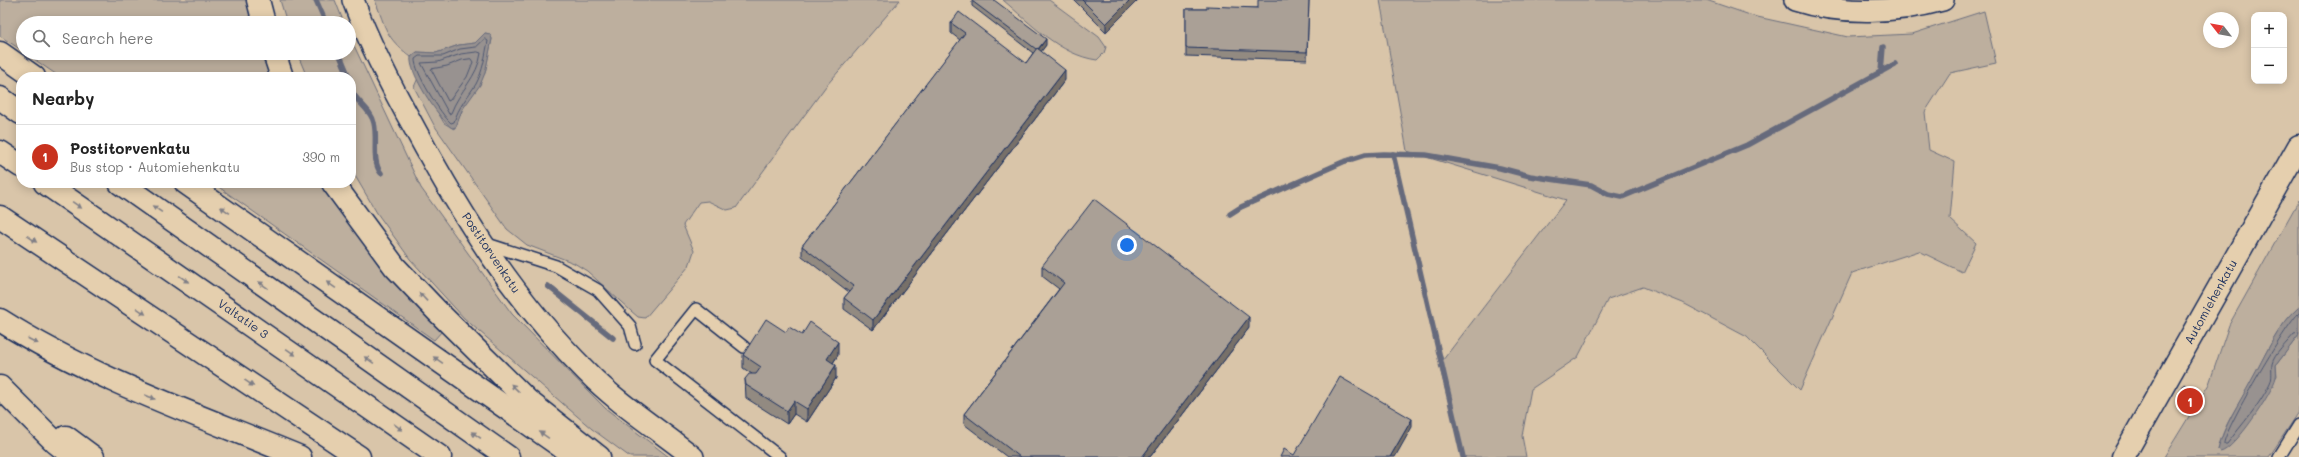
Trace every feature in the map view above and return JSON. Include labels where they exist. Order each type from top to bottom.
[{"type":"main road","points":[[258,0],[262,16]]},
{"type":"main road","points":[[0,53],[27,72]]},
{"type":"main road","points":[[276,60],[280,72]]},
{"type":"main road","points":[[0,98],[16,109]]},
{"type":"main road","name":"Automiehenkatu","points":[[2122,457],[2299,146]]},
{"type":"main road","points":[[0,152],[16,163]]},
{"type":"main road","name":"Valtatie 3","points":[[52,188],[440,457]]},
{"type":"main road","points":[[127,188],[508,457]]},
{"type":"main road","points":[[193,188],[576,457]]},
{"type":"main road","points":[[337,188],[395,268],[527,400],[599,457]]},
{"type":"main road","points":[[0,217],[358,457]]},
{"type":"main road","points":[[0,320],[28,338],[89,369],[182,410],[300,457]]},
{"type":"main road","points":[[6,393],[55,442],[74,457]]},
{"type":"main road","points":[[6,393],[93,457]]},
{"type":"street","name":"Postitorvenkatu","points":[[353,0],[382,70],[434,164],[481,242],[511,284],[555,340],[588,373],[693,457]]},
{"type":"street","points":[[1795,0],[1838,9],[1890,10],[1943,0]]},
{"type":"lane","points":[[481,242],[556,266],[598,290],[630,326],[635,344]]},
{"type":"lane","points":[[744,347],[696,309],[655,360],[780,457]]},
{"type":"lane","points":[[2279,457],[2299,425]]},
{"type":"shaded area","points":[[0,0],[249,0],[254,16],[16,16],[16,46],[0,36]]},
{"type":"shaded area","points":[[280,0],[335,0],[341,16],[285,16]]},
{"type":"shaded area","points":[[375,0],[900,0],[826,86],[736,208],[727,210],[708,201],[699,202],[683,225],[694,251],[689,266],[645,318],[638,317],[587,271],[574,263],[527,245],[507,229],[434,125],[414,87],[418,78],[444,123],[454,129],[466,102],[485,73],[492,39],[490,34],[485,33],[475,43],[459,45],[436,53],[417,52],[411,57],[396,44],[387,32]]},
{"type":"shaded area","points":[[1003,0],[1049,0],[1099,37],[1106,47],[1104,53],[1097,60],[1070,52],[1046,37]]},
{"type":"shaded area","points":[[1380,0],[1706,0],[1753,16],[1848,37],[1912,34],[1984,11],[1996,63],[1950,73],[1925,112],[1929,150],[1955,162],[1950,219],[1976,243],[1962,272],[1919,251],[1852,273],[1800,390],[1747,337],[1683,303],[1643,287],[1608,299],[1578,357],[1531,389],[1522,436],[1526,457],[1463,457],[1439,365],[1566,200],[1407,151]]},
{"type":"shaded area","points":[[356,50],[421,188],[512,314],[605,408],[669,457],[630,457],[592,429],[464,318],[410,259],[377,213],[356,177],[356,72],[305,72],[300,60],[356,60]]},
{"type":"shaded area","points":[[35,60],[270,60],[274,72],[53,72]]},
{"type":"shaded area","points":[[220,188],[327,188],[382,270],[442,331],[434,340]]},
{"type":"shaded area","points":[[2299,200],[2299,307],[2277,333],[2271,343],[2227,424],[2218,450],[2277,376],[2276,365],[2299,335],[2299,412],[2269,457],[2164,457],[2209,384],[2229,325]]},
{"type":"water","points":[[485,33],[490,34],[492,39],[485,73],[480,85],[462,110],[456,127],[452,128],[446,123],[433,106],[419,84],[411,64],[411,57],[417,52],[436,53],[459,45],[475,43]]},
{"type":"water","points":[[2299,307],[2299,335],[2276,365],[2276,377],[2268,395],[2243,432],[2226,449],[2220,452],[2218,450],[2228,423],[2278,332]]},
{"type":"building","points":[[972,0],[994,0],[1046,39],[1038,49],[1036,49]]},
{"type":"building","points":[[1082,0],[1130,0],[1106,24]]},
{"type":"building","points":[[1258,0],[1309,0],[1307,52],[1186,48],[1186,9],[1207,9],[1207,6],[1258,8]]},
{"type":"building","points":[[959,12],[1026,63],[1037,48],[1065,70],[873,320],[844,298],[854,286],[802,246],[965,33],[951,23]]},
{"type":"building","points":[[1094,199],[1249,317],[1142,457],[1020,457],[964,414],[1064,283],[1042,266]]},
{"type":"building","points":[[766,319],[786,332],[789,327],[802,335],[810,322],[838,342],[827,359],[836,365],[807,409],[794,401],[787,411],[746,385],[745,379],[749,374],[756,374],[761,367],[743,355]]},
{"type":"building","points":[[1340,377],[1412,419],[1390,457],[1280,457],[1284,449],[1294,455]]},
{"type":"building","points":[[2184,384],[2188,387],[2182,396],[2179,394]]},
{"type":"waterway","points":[[316,0],[323,16]]},
{"type":"waterway","points":[[1881,72],[1883,47]]},
{"type":"waterway","points":[[342,60],[347,72]]},
{"type":"waterway","points":[[1230,214],[1241,207],[1343,162],[1365,155],[1384,154],[1426,155],[1500,168],[1530,176],[1591,185],[1608,194],[1622,197],[1747,145],[1895,64]]},
{"type":"waterway","points":[[356,98],[370,114],[374,123],[375,156],[381,173]]},
{"type":"waterway","points":[[1393,154],[1463,457]]},
{"type":"waterway","points":[[548,286],[613,338]]},
{"type":"place","name":"Postitorvenkatu","points":[[2190,401]]}]
